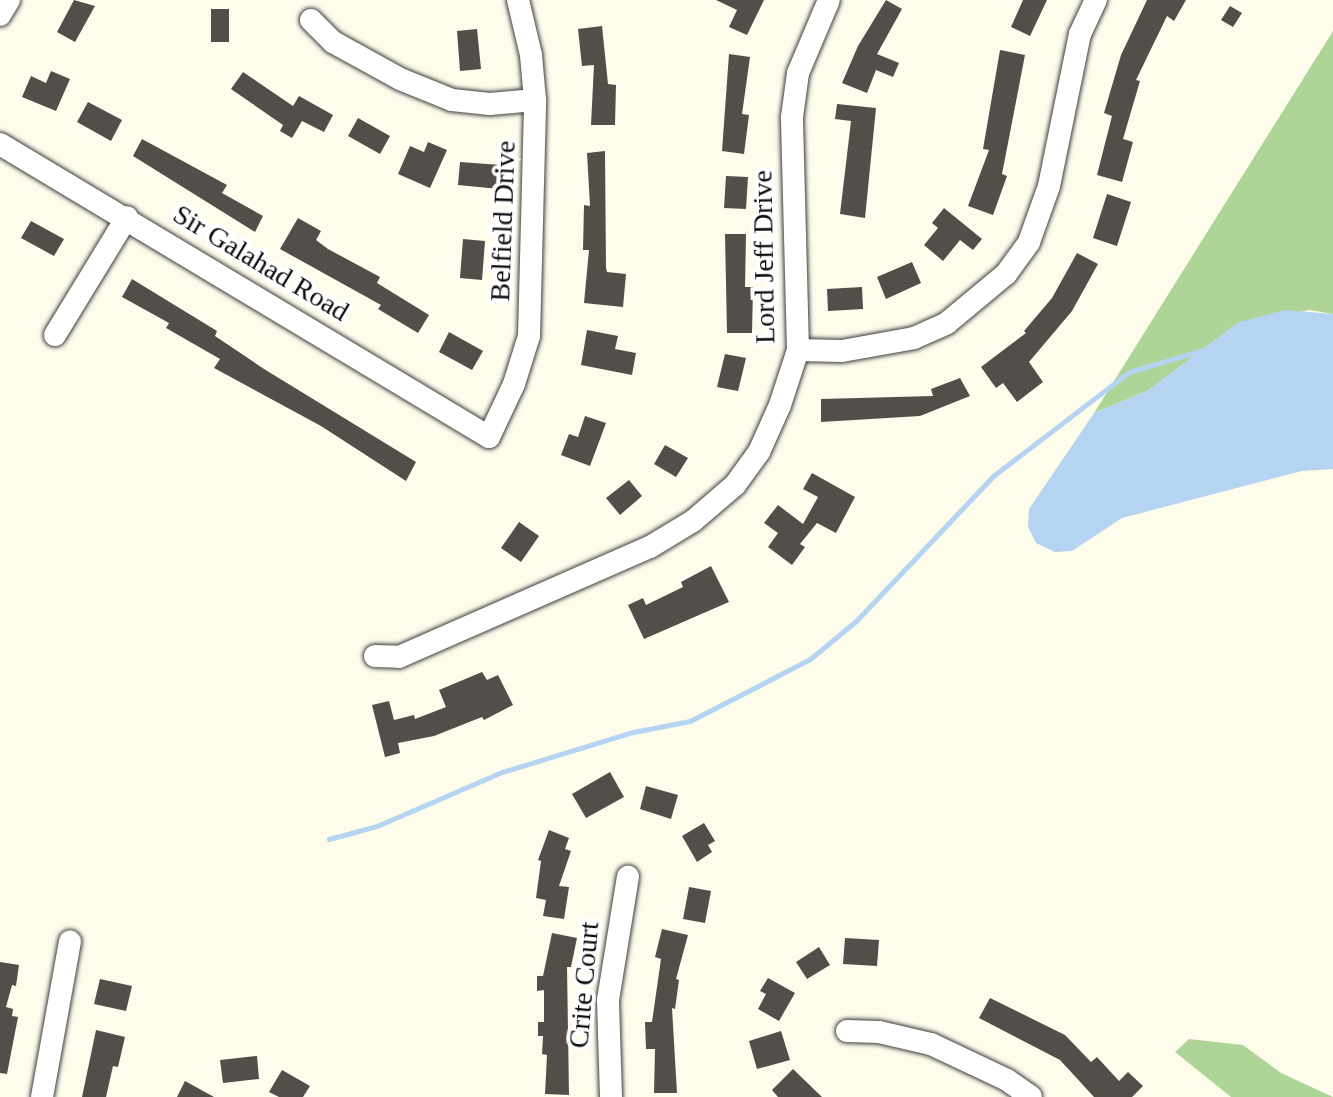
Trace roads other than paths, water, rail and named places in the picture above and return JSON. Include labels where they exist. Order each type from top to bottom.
[{"type":"street","points":[[0,15],[9,0]]},
{"type":"street","name":"Belfield Drive","points":[[489,437],[514,384],[529,336],[535,100],[531,55],[518,0]]},
{"type":"street","name":"Lord Jeff Drive","points":[[375,656],[399,657],[650,547],[693,521],[735,485],[759,452],[780,405],[798,350],[792,117],[798,73],[829,0]]},
{"type":"street","points":[[798,350],[842,351],[914,338],[947,323],[1006,274],[1029,242],[1049,186],[1080,34],[1096,0]]},
{"type":"street","points":[[311,20],[333,42],[400,79],[452,100],[490,104],[535,100]]},
{"type":"street","name":"Sir Galahad Road","points":[[0,144],[127,217],[489,437]]},
{"type":"street","points":[[55,335],[127,217]]},
{"type":"street","name":"Crite Court","points":[[611,1097],[608,1000],[628,877]]},
{"type":"street","points":[[42,1097],[70,942]]},
{"type":"street","points":[[847,1031],[879,1032],[931,1044],[1007,1080],[1031,1097]]},
{"type":"water","points":[[1285,310],[1333,314],[1333,469],[1302,471],[1122,518],[1072,551],[1055,552],[1036,543],[1028,527],[1029,509],[1094,413],[1147,391],[1239,322]]},
{"type":"waterway","points":[[329,839],[377,826],[502,772],[633,732],[690,721],[810,659],[856,621],[993,476],[1129,372],[1206,349]]}]
